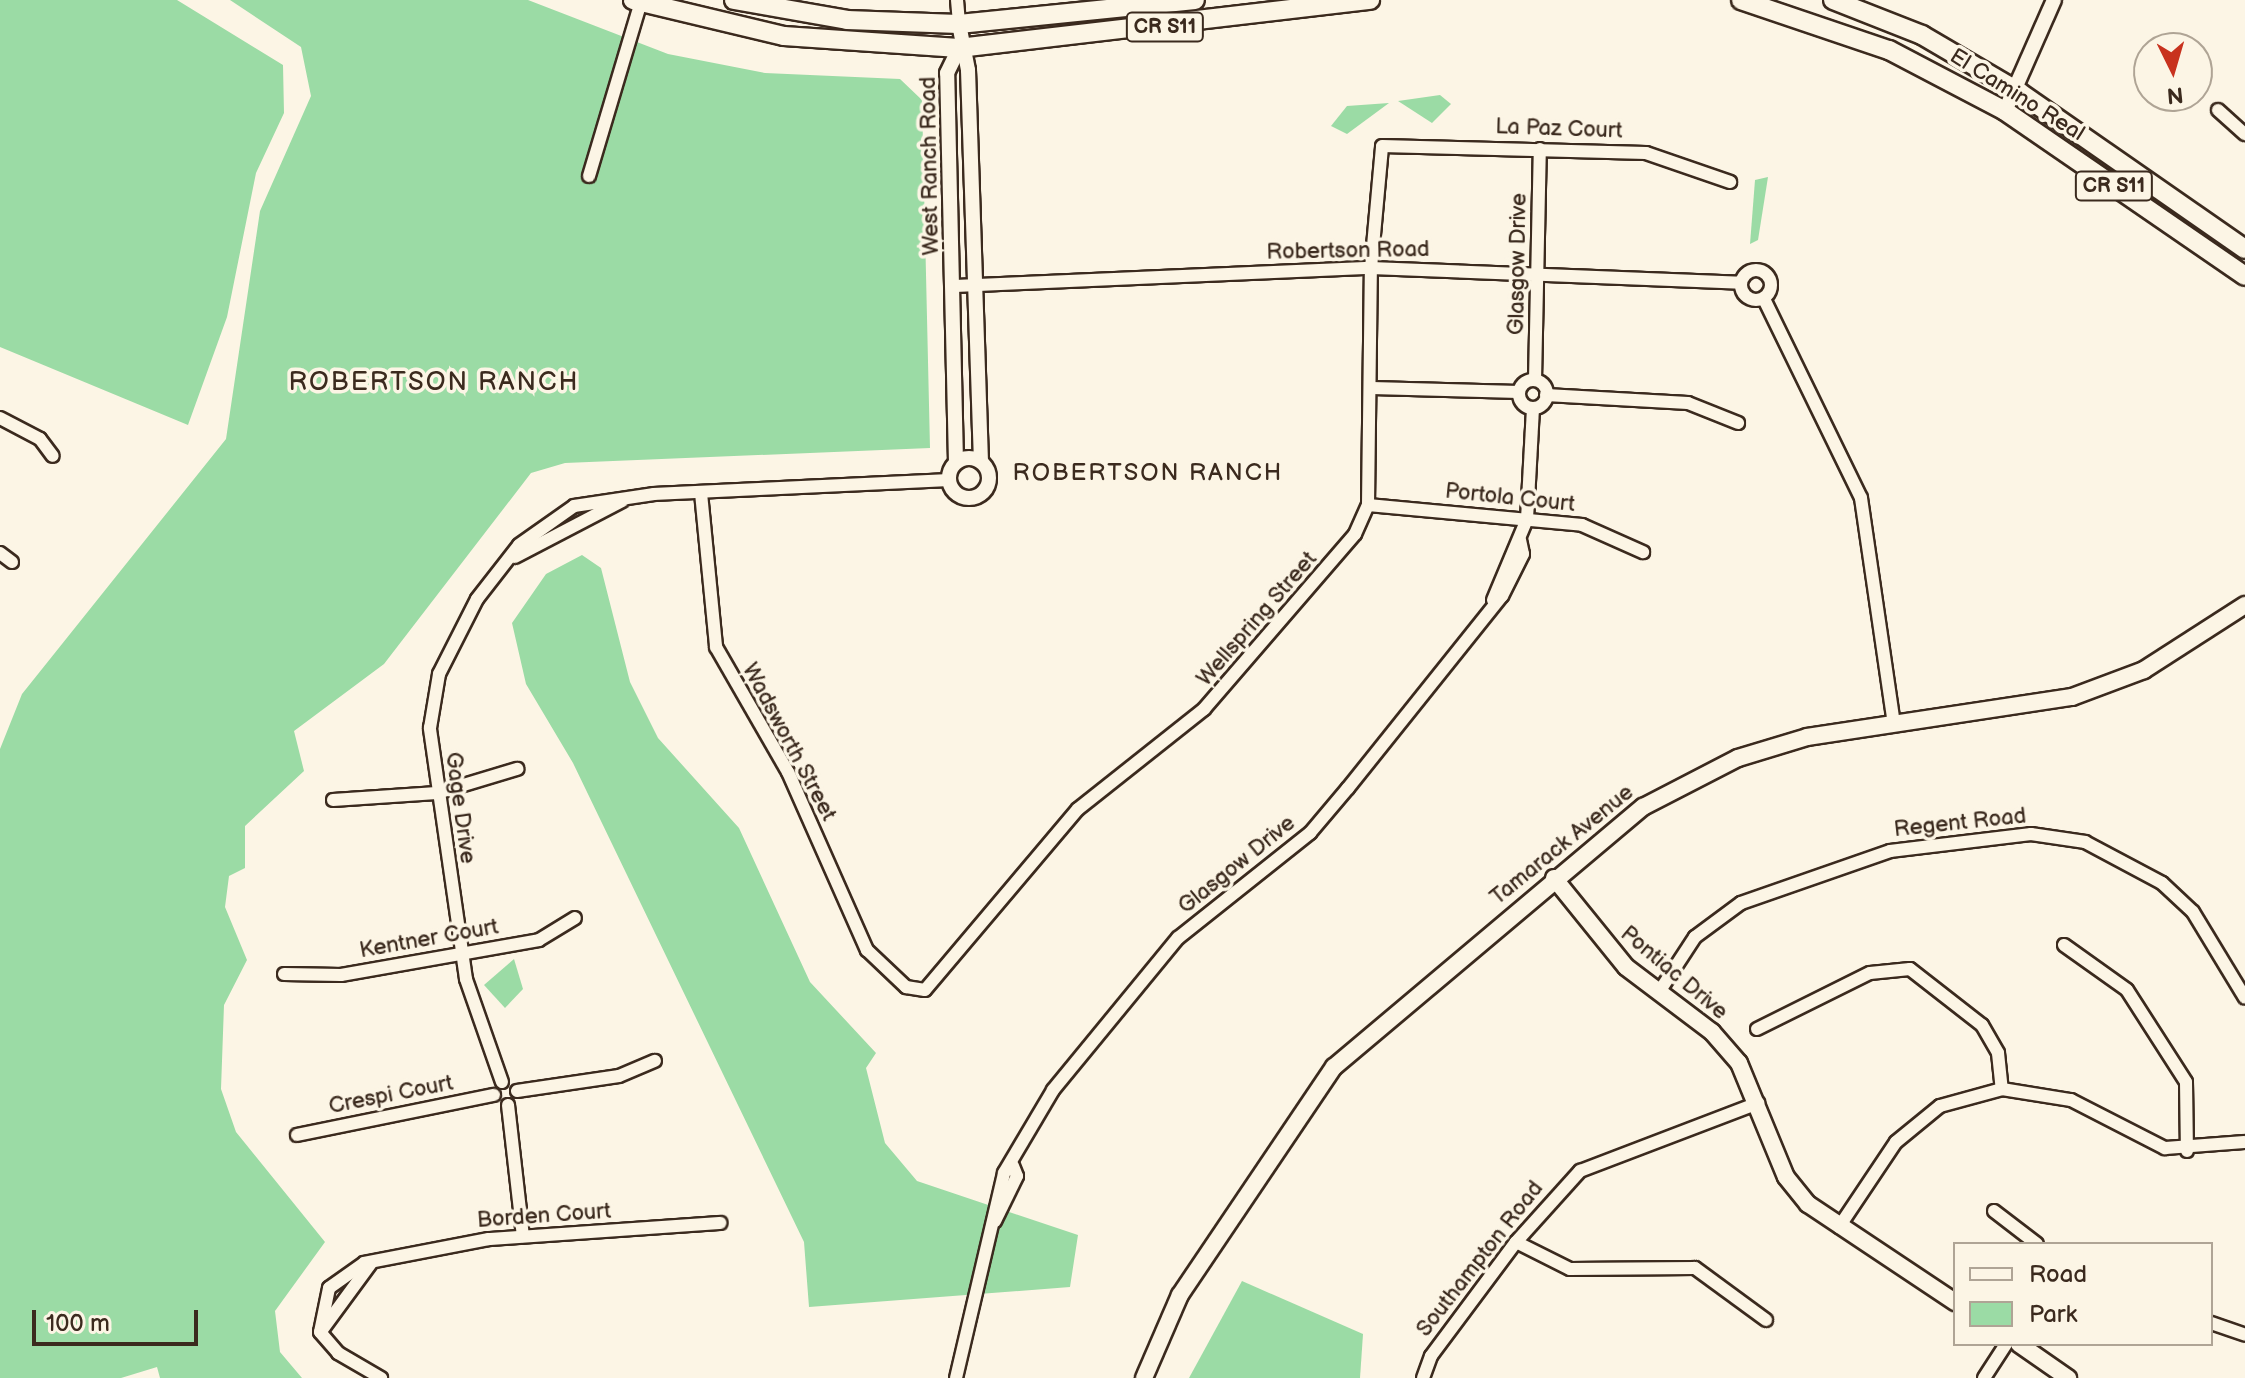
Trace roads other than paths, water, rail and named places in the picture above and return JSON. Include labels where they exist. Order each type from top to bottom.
[{"type":"main road","name":"CR S11","points":[[734,0],[847,20],[959,24],[1195,0]]},
{"type":"main road","name":"CR S11","points":[[637,1],[784,36],[959,48],[1370,0]]},
{"type":"main road","name":"El Camino Real","points":[[1741,0],[1870,42],[2005,111],[2245,276]]},
{"type":"main road","name":"El Camino Real","points":[[1833,0],[1922,35],[2019,92],[2245,249]]},
{"type":"main road","name":"Tamarack Avenue","points":[[1144,1378],[1180,1295],[1306,1100],[1375,1028],[1643,807],[1726,764],[1807,737],[2072,697],[2144,670],[2244,608]]},
{"type":"main road","name":"Pontiac Drive","points":[[1554,878],[1596,936],[1659,992],[1712,1032],[1739,1063],[1786,1177],[1839,1227],[1953,1301]]},
{"type":"main road","points":[[2022,1346],[2068,1378]]},
{"type":"street","points":[[957,0],[959,48]]},
{"type":"street","points":[[2005,111],[2019,92],[2054,0]]},
{"type":"street","points":[[589,176],[637,1]]},
{"type":"street","name":"West Ranch Road","points":[[959,48],[968,70],[981,461]]},
{"type":"street","name":"West Ranch Road","points":[[956,462],[955,286],[947,71],[959,48]]},
{"type":"street","points":[[2218,110],[2245,134]]},
{"type":"street","name":"La Paz Court","points":[[1382,146],[1646,153],[1730,182]]},
{"type":"street","name":"Wellspring Street","points":[[906,987],[934,984],[1078,809],[1241,671],[1343,552],[1368,505],[1372,388],[1371,268],[1382,146]]},
{"type":"street","name":"Glasgow Drive","points":[[1535,380],[1540,149]]},
{"type":"street","name":"Robertson Road","points":[[955,286],[1371,268],[1538,271],[1741,283]]},
{"type":"street","points":[[1752,271],[1766,274],[1772,287],[1764,299],[1749,299],[1741,283],[1752,271]]},
{"type":"street","points":[[1764,299],[1861,498],[1894,725]]},
{"type":"street","points":[[1372,388],[1519,392],[1535,380],[1546,395]]},
{"type":"street","points":[[1519,392],[1533,408],[1546,395],[1688,403],[1738,423]]},
{"type":"street","name":"Glasgow Drive","points":[[956,1378],[995,1221],[1017,1176],[1013,1166],[1053,1090],[1150,968],[1310,833],[1493,600],[1506,572],[1523,554],[1520,540],[1527,519],[1533,408]]},
{"type":"street","points":[[0,418],[40,439],[53,456]]},
{"type":"street","points":[[981,461],[989,479],[979,495],[960,496],[949,480],[956,462],[981,461]]},
{"type":"street","name":"Gage Drive","points":[[563,523],[574,506],[701,493],[949,480]]},
{"type":"street","name":"Wadsworth Street","points":[[701,493],[716,647],[788,772],[867,950],[906,987]]},
{"type":"street","name":"Gage Drive","points":[[502,1082],[462,953],[430,728],[436,681],[465,617],[515,557],[563,523],[622,501]]},
{"type":"street","name":"Portola Court","points":[[1368,505],[1582,525],[1643,552]]},
{"type":"street","points":[[0,553],[12,562]]},
{"type":"street","points":[[333,800],[437,793],[517,769]]},
{"type":"street","name":"Regent Road","points":[[1659,992],[1695,937],[1741,903],[1890,851],[2031,834],[2085,842],[2162,883],[2193,912],[2245,998]]},
{"type":"street","name":"Kentner Court","points":[[284,974],[341,975],[539,940],[575,918]]},
{"type":"street","points":[[2064,945],[2127,990],[2186,1082],[2187,1151]]},
{"type":"street","points":[[1757,1029],[1870,973],[1910,969],[1982,1025],[1998,1053],[2002,1089]]},
{"type":"street","points":[[508,1105],[494,1095],[502,1082],[517,1091],[619,1076],[655,1061]]},
{"type":"street","points":[[1839,1227],[1896,1142],[1940,1106],[2002,1089],[2058,1095],[2135,1136],[2187,1151],[2245,1142]]},
{"type":"street","points":[[517,1091],[508,1105],[523,1236]]},
{"type":"street","name":"Crespi Court","points":[[297,1135],[494,1095]]},
{"type":"street","name":"Southampton Road","points":[[1423,1378],[1431,1356],[1516,1242],[1580,1171],[1758,1103]]},
{"type":"street","points":[[1994,1211],[2034,1242]]},
{"type":"street","name":"Borden Court","points":[[381,1378],[338,1353],[320,1332],[348,1280],[372,1262],[523,1236],[720,1223]]},
{"type":"street","points":[[1516,1242],[1570,1269],[1695,1268],[1766,1320]]},
{"type":"street","points":[[2213,1324],[2245,1335]]},
{"type":"street","points":[[1984,1378],[2005,1346]]},
{"type":"district","name":"ROBERTSON RANCH","points":[[434,383]]},
{"type":"district","name":"ROBERTSON RANCH","points":[[1148,473]]}]
